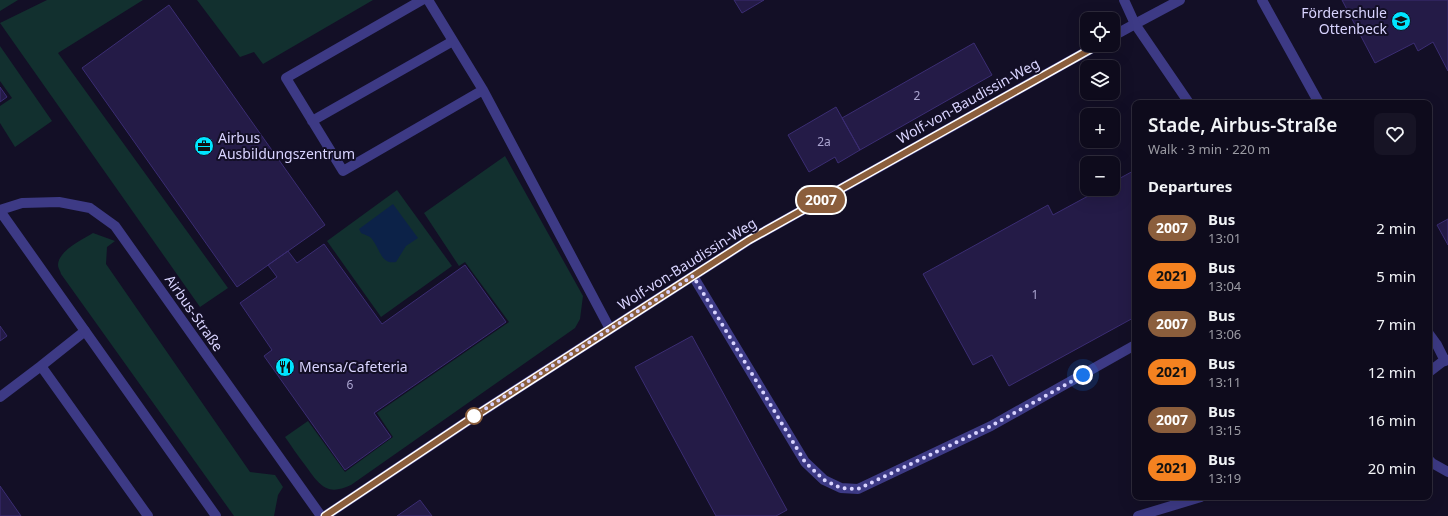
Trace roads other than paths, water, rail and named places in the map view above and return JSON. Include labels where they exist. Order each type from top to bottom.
[{"type":"street","points":[[422,0],[286,78],[343,171],[483,90]]},
{"type":"street","points":[[428,0],[483,90],[610,329]]},
{"type":"street","points":[[1124,0],[1135,24],[1188,100]]},
{"type":"street","points":[[1120,32],[1180,0]]},
{"type":"street","points":[[1262,0],[1317,100]]},
{"type":"street","points":[[312,121],[453,41]]},
{"type":"street","name":"Wolf-von-Baudissin-Weg","points":[[325,516],[475,416],[749,240],[1085,52]]},
{"type":"street","name":"Airbus-Straße","points":[[216,516],[0,210],[22,203],[59,202],[90,208],[115,226],[321,516]]},
{"type":"street","points":[[693,276],[805,462],[824,480],[841,488],[858,489],[991,426],[1132,347]]},
{"type":"street","points":[[0,397],[85,331]]},
{"type":"street","points":[[1432,338],[1447,360],[1432,370]]},
{"type":"street","points":[[41,366],[148,516]]},
{"type":"street","points":[[1432,463],[1448,472]]},
{"type":"street","points":[[1138,516],[1191,500]]},
{"type":"water","points":[[393,204],[418,238],[406,246],[396,262],[387,261],[384,259],[372,239],[361,233],[359,229]]},
{"type":"place","name":"Förderschule Ottenbeck","points":[[1401,21]]},
{"type":"place","name":"Airbus Ausbildungszentrum","points":[[204,146]]},
{"type":"place","name":"Mensa/Cafeteria","points":[[285,367]]}]
